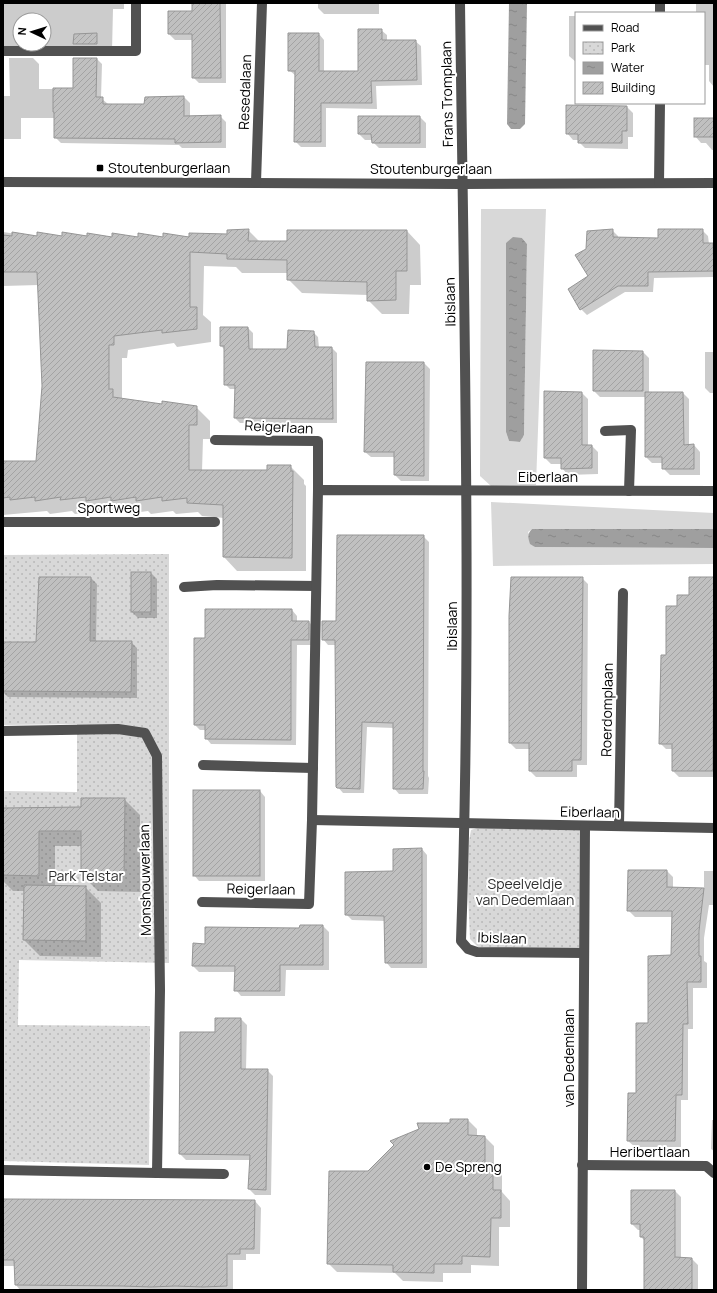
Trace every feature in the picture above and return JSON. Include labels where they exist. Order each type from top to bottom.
[{"type":"street","points":[[3,51],[136,51],[136,3]]},
{"type":"street","name":"Resedalaan","points":[[256,182],[262,3]]},
{"type":"street","name":"Frans Tromplaan","points":[[460,3],[462,184]]},
{"type":"street","points":[[659,183],[660,104]]},
{"type":"street","name":"Stoutenburgerlaan","points":[[3,182],[462,184],[714,182]]},
{"type":"street","name":"Ibislaan","points":[[462,184],[466,491],[465,823],[461,941],[468,950],[477,952],[584,953]]},
{"type":"street","points":[[605,431],[631,430],[630,491]]},
{"type":"street","name":"Reigerlaan","points":[[202,902],[309,904],[312,820],[318,441],[215,440]]},
{"type":"street","points":[[318,490],[466,491]]},
{"type":"street","name":"Eiberlaan","points":[[466,491],[714,491]]},
{"type":"street","name":"Sportweg","points":[[3,522],[215,522]]},
{"type":"street","points":[[184,587],[217,585],[316,586]]},
{"type":"street","name":"Roerdomplaan","points":[[619,826],[623,593]]},
{"type":"street","name":"Monshouwerlaan","points":[[3,731],[118,729],[145,733],[157,756],[160,990],[157,1173]]},
{"type":"street","points":[[203,765],[313,768]]},
{"type":"street","points":[[312,820],[465,823]]},
{"type":"street","name":"Eiberlaan","points":[[465,823],[714,828]]},
{"type":"street","name":"van Dedemlaan","points":[[582,1290],[585,826]]},
{"type":"street","name":"Heribertlaan","points":[[582,1165],[706,1166],[714,1173]]},
{"type":"street","points":[[3,1170],[224,1174]]},
{"type":"green space","points":[[481,209],[546,209],[536,485],[491,486],[480,476]],"holes":[[[522,238],[527,244],[524,435],[520,442],[509,441],[506,432],[506,243]]]},
{"type":"green space","points":[[491,502],[714,513],[714,529],[532,529],[528,532],[535,547],[714,548],[714,564],[493,566]]},
{"type":"green space","name":"Park Telstar","points":[[169,554],[169,963],[19,960],[18,1025],[150,1026],[149,1165],[3,1161],[3,791],[77,792],[77,724],[3,725],[3,555]]},
{"type":"green space","name":"Speelveldje van Dedemlaan","points":[[480,827],[503,829],[582,829],[580,950],[478,947],[470,939],[468,894],[469,841],[471,830]]},
{"type":"water","points":[[509,3],[527,3],[525,124],[520,129],[511,129],[507,124]]},
{"type":"water","points":[[513,237],[522,238],[527,244],[524,435],[520,442],[509,441],[506,432],[506,243]]},
{"type":"water","points":[[532,529],[714,529],[714,548],[535,547],[530,544],[528,538]]},
{"type":"building","points":[[192,3],[220,3],[221,78],[192,78],[192,34],[168,34],[168,11],[192,11]]},
{"type":"building","points":[[358,29],[382,29],[382,40],[416,40],[417,80],[371,81],[372,103],[321,103],[321,142],[294,142],[295,71],[288,71],[288,33],[319,33],[319,71],[358,71]]},
{"type":"building","points":[[97,33],[97,44],[73,44],[74,34]]},
{"type":"building","points":[[73,58],[97,58],[96,97],[103,97],[103,104],[144,104],[145,97],[184,96],[184,116],[221,115],[221,142],[175,143],[175,139],[54,138],[53,88],[73,88]]},
{"type":"building","points":[[566,105],[627,106],[627,131],[622,131],[622,143],[578,143],[578,134],[566,134]]},
{"type":"building","points":[[358,116],[420,116],[420,143],[372,143],[371,134],[358,134]]},
{"type":"building","points":[[694,118],[714,118],[714,137],[694,137]]},
{"type":"building","points":[[249,229],[248,241],[287,241],[287,230],[407,230],[407,271],[396,271],[396,300],[367,301],[367,282],[287,280],[287,260],[227,259],[227,254],[190,252],[190,307],[197,307],[197,329],[162,333],[162,330],[114,336],[114,345],[109,345],[109,389],[113,389],[113,397],[162,404],[162,401],[197,406],[197,425],[189,425],[189,470],[267,470],[267,465],[291,465],[291,471],[293,471],[292,558],[223,557],[223,505],[187,503],[187,498],[162,501],[162,497],[136,501],[136,497],[111,501],[111,497],[86,501],[86,497],[60,500],[61,497],[35,501],[35,497],[10,500],[10,497],[3,498],[3,461],[36,461],[42,386],[37,272],[3,272],[3,235],[12,236],[12,232],[37,236],[37,232],[62,236],[62,232],[87,236],[87,233],[112,237],[112,233],[138,237],[138,233],[163,237],[163,233],[189,237],[189,233],[227,234],[227,230]]},
{"type":"building","points":[[613,229],[613,237],[658,238],[658,229],[703,229],[703,243],[713,243],[714,271],[648,272],[648,286],[618,286],[580,310],[568,289],[588,276],[575,255],[586,249],[587,231]]},
{"type":"building","points":[[220,327],[248,327],[249,349],[287,349],[288,330],[314,331],[315,347],[332,347],[333,419],[234,418],[235,385],[224,385],[224,346],[220,346]]},
{"type":"building","points":[[593,350],[643,351],[643,391],[593,391]]},
{"type":"building","points":[[366,362],[424,362],[424,476],[394,475],[394,452],[364,452]]},
{"type":"building","points":[[544,391],[582,392],[582,445],[592,445],[592,468],[561,469],[561,458],[544,458]]},
{"type":"building","points":[[645,392],[683,392],[684,445],[694,444],[694,469],[662,469],[662,457],[645,457]]},
{"type":"building","points":[[337,535],[424,535],[423,789],[393,789],[393,723],[362,722],[360,789],[336,787],[335,640],[322,640],[322,621],[336,621]]},
{"type":"building","points":[[131,572],[151,572],[151,612],[131,612]]},
{"type":"building","points":[[39,577],[91,577],[90,641],[132,641],[131,692],[3,691],[3,642],[36,642]]},
{"type":"building","points":[[511,577],[583,577],[581,760],[572,760],[572,771],[529,771],[529,743],[509,743],[509,616]]},
{"type":"building","points":[[689,577],[714,577],[713,771],[672,771],[672,744],[659,744],[661,655],[666,655],[666,606],[677,606],[677,595],[689,595]]},
{"type":"building","points":[[205,609],[292,609],[292,621],[309,621],[309,640],[291,640],[291,740],[205,739],[205,725],[194,725],[194,638],[205,638]]},
{"type":"building","points":[[193,790],[260,790],[260,876],[193,876]]},
{"type":"building","points":[[81,798],[125,798],[124,876],[81,876],[81,831],[39,831],[39,876],[3,875],[3,808],[81,807]]},
{"type":"building","points":[[422,848],[422,963],[385,963],[384,916],[345,915],[345,872],[393,871],[393,849]]},
{"type":"building","points":[[628,870],[667,870],[667,887],[704,888],[699,931],[701,982],[687,982],[688,1024],[683,1024],[682,1095],[676,1095],[675,1141],[627,1141],[628,1093],[636,1093],[636,1023],[648,1023],[648,956],[671,955],[672,911],[627,911]]},
{"type":"building","points":[[24,885],[86,886],[86,941],[23,940]]},
{"type":"building","points":[[300,925],[323,925],[323,965],[280,965],[280,991],[234,991],[235,966],[192,966],[193,943],[205,944],[205,927],[299,928]]},
{"type":"building","points":[[215,1018],[241,1018],[241,1069],[268,1069],[266,1190],[248,1189],[250,1155],[179,1154],[180,1032],[215,1032]]},
{"type":"building","points":[[450,1119],[468,1119],[468,1135],[485,1136],[485,1163],[493,1163],[493,1190],[501,1190],[501,1218],[491,1218],[490,1257],[462,1256],[462,1264],[434,1264],[434,1273],[393,1272],[393,1265],[327,1264],[329,1171],[368,1171],[394,1145],[390,1141],[419,1129],[417,1123],[450,1123]]},
{"type":"building","points":[[631,1190],[675,1190],[675,1257],[692,1258],[692,1290],[644,1290],[644,1237],[640,1237],[640,1224],[631,1224]]},
{"type":"building","points":[[3,1199],[255,1200],[254,1249],[240,1249],[240,1254],[227,1254],[227,1286],[151,1287],[15,1285],[14,1260],[3,1260]]},
{"type":"place","name":"Stoutenburgerlaan","points":[[100,168]]},
{"type":"place","name":"De Spreng","points":[[427,1167]]}]
